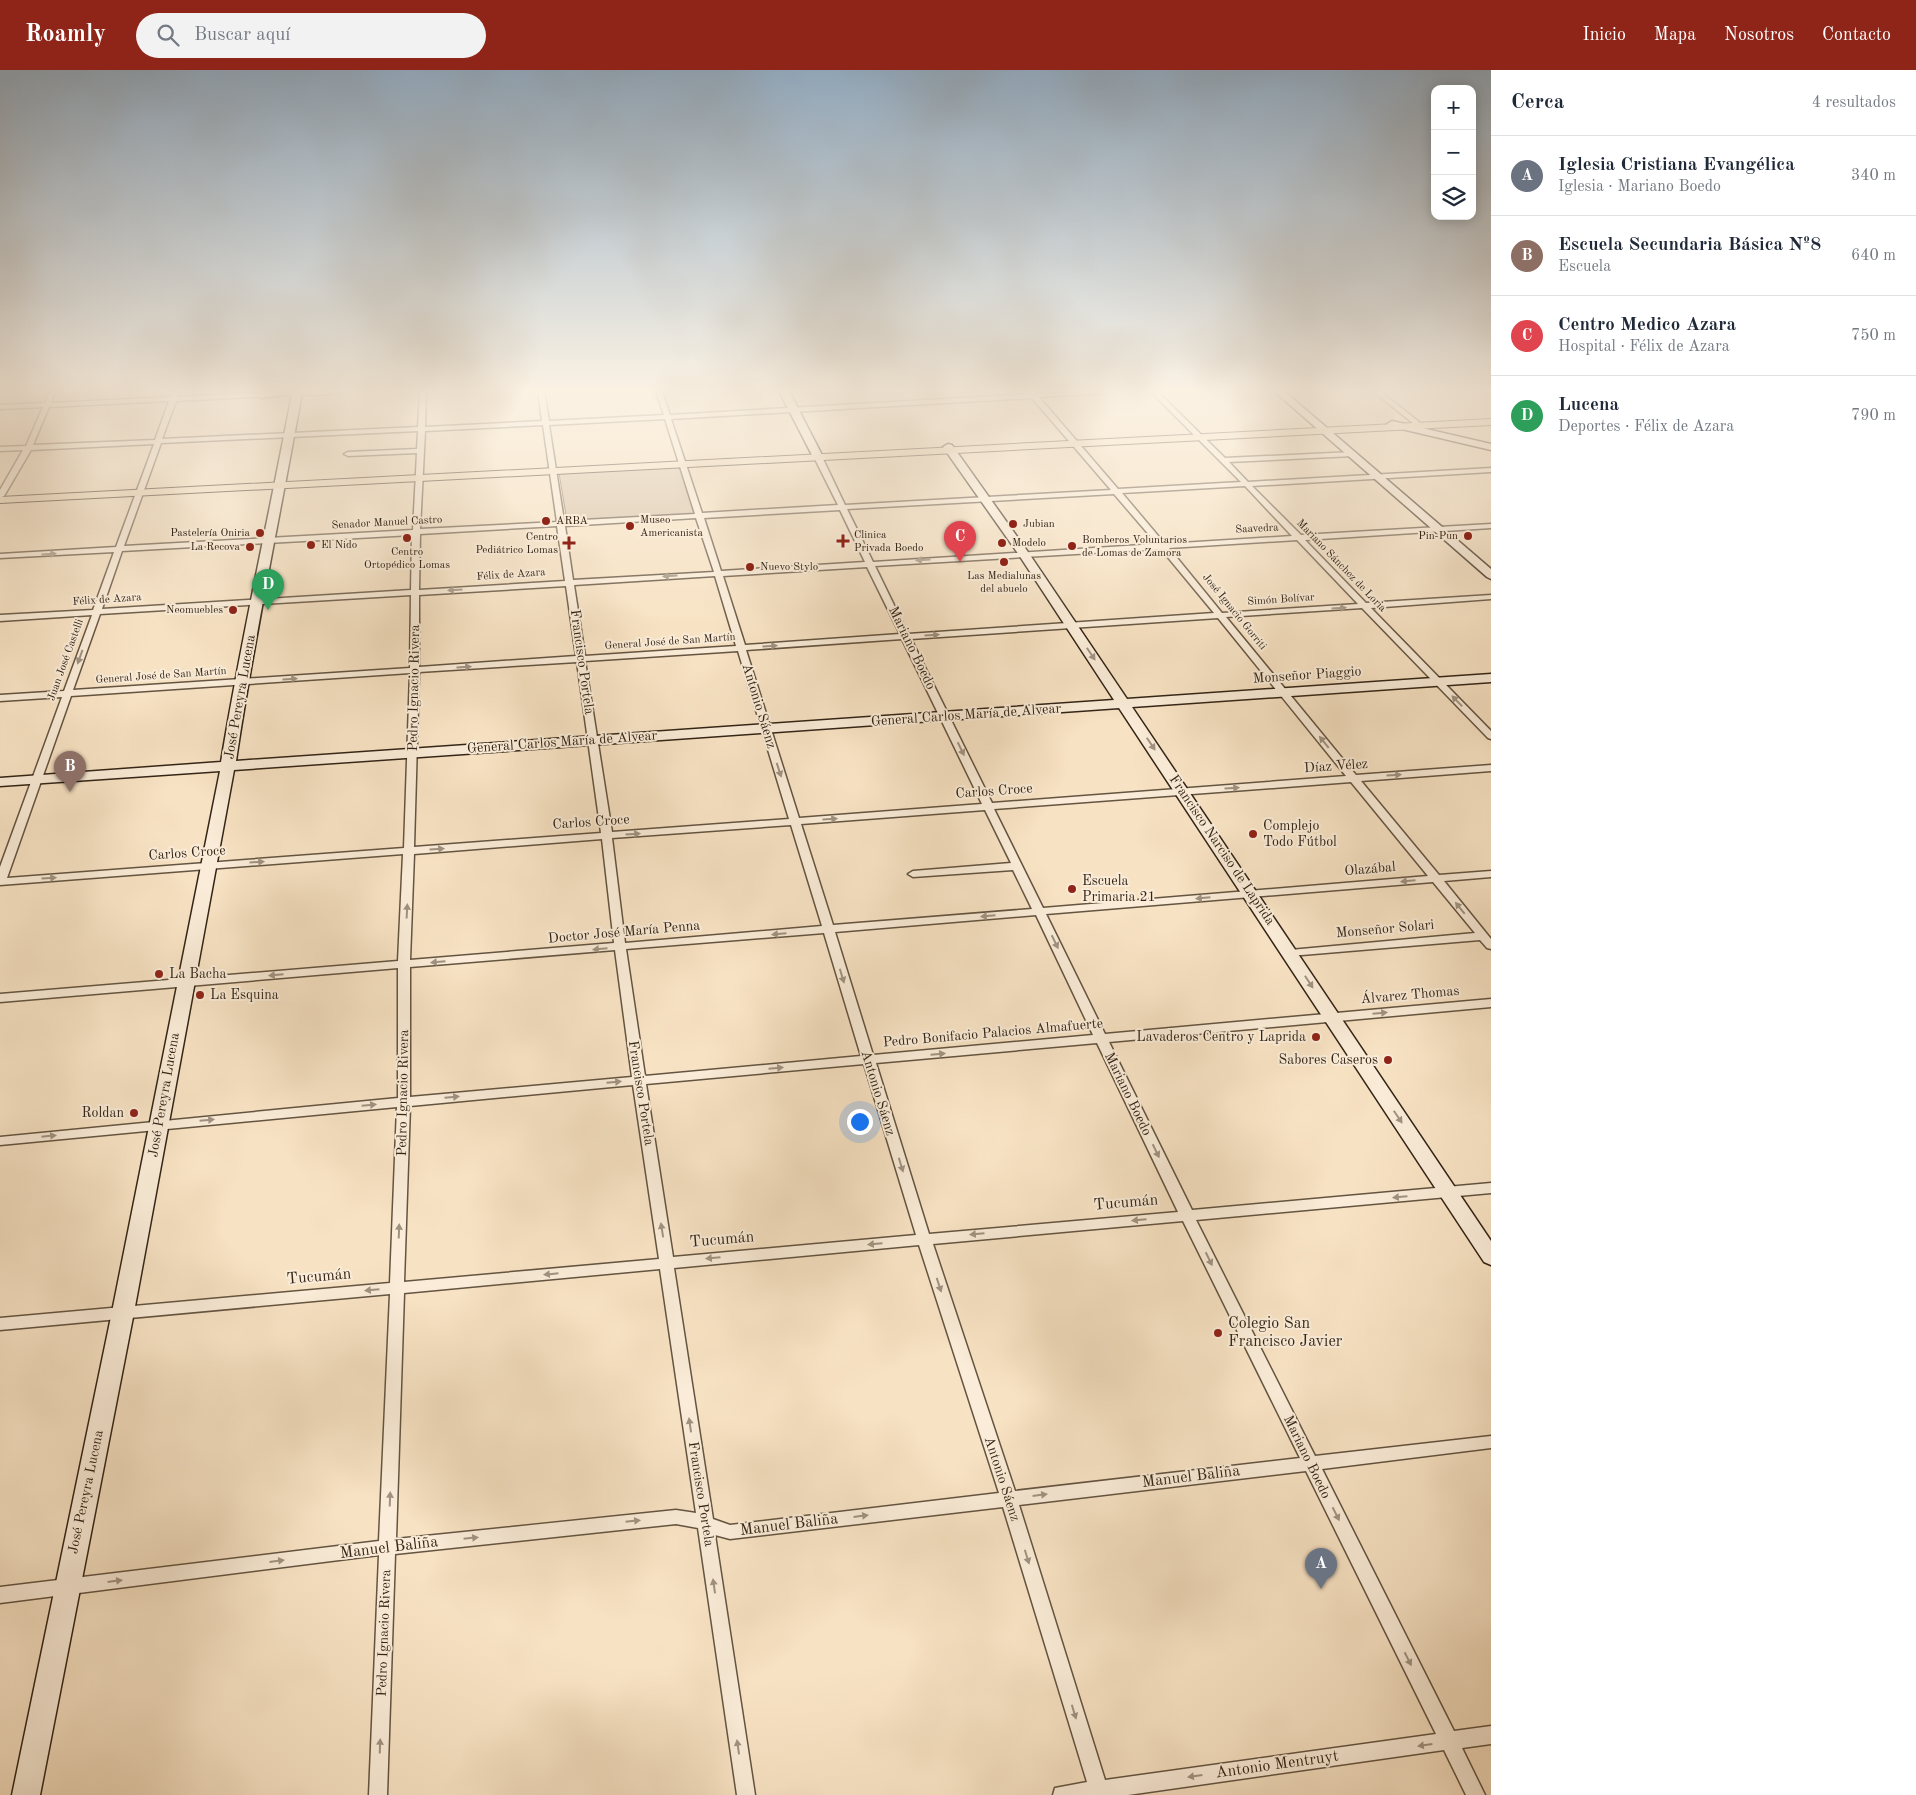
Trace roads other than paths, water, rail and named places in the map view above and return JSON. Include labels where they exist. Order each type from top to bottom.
[{"type":"main road","points":[[0,496],[505,472]]},
{"type":"street","points":[[0,496],[14,472]]},
{"type":"street","name":"Juan José Castelli","points":[[0,882],[148,472]]},
{"type":"street","name":"José Pereyra Lucena","points":[[26,1795],[123,1312],[228,766],[282,472]]},
{"type":"street","name":"Pedro Ignacio Rivera","points":[[378,1795],[404,1102],[404,965],[413,752],[418,472]]},
{"type":"street","name":"Francisco Portela","points":[[553,472],[607,836],[620,948],[639,1080],[746,1795]]},
{"type":"street","name":"Antonio Sáenz","points":[[685,472],[796,821],[924,1239],[1009,1499],[1099,1792]]},
{"type":"street","name":"Mariano Boedo","points":[[826,472],[1187,1215],[1476,1795]]},
{"type":"street","name":"Francisco Narciso de Laprida","points":[[966,472],[1024,554],[1491,1257]]},
{"type":"street","name":"José Ignacio Gorriti","points":[[1099,472],[1163,546],[1491,946]]},
{"type":"street","name":"Mariano Sánchez de Loria","points":[[1235,472],[1491,736]]},
{"type":"street","points":[[1372,472],[1491,575]]},
{"type":"street","name":"Senador Manuel Castro","points":[[0,556],[1467,472]]},
{"type":"street","name":"Saavedra","points":[[1024,554],[1491,526]]},
{"type":"street","name":"Félix de Azara","points":[[0,618],[1024,554]]},
{"type":"street","name":"Simón Bolívar","points":[[1072,626],[1491,597]]},
{"type":"street","name":"General José de San Martín","points":[[0,698],[1072,626]]},
{"type":"street","name":"Monseñor Piaggio","points":[[1124,704],[1491,678]]},
{"type":"street","name":"General Carlos María de Alvear","points":[[0,782],[1124,704]]},
{"type":"street","name":"Díaz Vélez","points":[[1183,792],[1491,768]]},
{"type":"street","name":"Carlos Croce","points":[[0,882],[1183,792]]},
{"type":"street","points":[[913,874],[1018,866]]},
{"type":"street","name":"Olazábal","points":[[1251,894],[1491,874]]},
{"type":"street","name":"Doctor José María Penna","points":[[0,998],[620,948],[1251,894]]},
{"type":"street","name":"Monseñor Solari","points":[[1290,953],[1483,936]]},
{"type":"street","name":"Álvarez Thomas","points":[[1332,1017],[1491,1003]]},
{"type":"street","name":"Pedro Bonifacio Palacios Almafuerte","points":[[0,1141],[639,1080],[1332,1017]]},
{"type":"street","name":"Tucumán","points":[[0,1324],[1491,1188]]},
{"type":"street","name":"Manuel Baliña","points":[[0,1595],[388,1547],[676,1517],[688,1516],[705,1522],[719,1530],[730,1532],[1491,1442]]},
{"type":"street","name":"Antonio Mentruyt","points":[[1062,1795],[1099,1792],[1491,1735]]},
{"type":"place","name":"ARBA","points":[[546,521]]},
{"type":"place","name":"Jubian","points":[[1013,524]]},
{"type":"place","name":"Museo Americanista","points":[[630,526]]},
{"type":"place","name":"Pastelería Oniria","points":[[260,533]]},
{"type":"place","name":"Pin-Pun","points":[[1468,536]]},
{"type":"place","name":"Centro Ortopédico Lomas","points":[[407,538]]},
{"type":"place","name":"Clinica Privada Boedo","points":[[843,541]]},
{"type":"place","name":"Centro Pediátrico Lomas","points":[[569,543]]},
{"type":"place","name":"Modelo","points":[[1002,543]]},
{"type":"place","name":"El Nido","points":[[311,545]]},
{"type":"place","name":"Bomberos Voluntarios de Lomas de Zamora","points":[[1072,546]]},
{"type":"place","name":"La Recova","points":[[250,547]]},
{"type":"place","name":"Centro Medico Azara","points":[[960,562]]},
{"type":"place","name":"Las Medialunas del abuelo","points":[[1004,562]]},
{"type":"place","name":"Nuevo Stylo","points":[[750,567]]},
{"type":"place","name":"Neomuebles","points":[[233,610]]},
{"type":"place","name":"Lucena","points":[[268,610]]},
{"type":"place","name":"Escuela Secundaria Básica Nº8","points":[[70,792]]},
{"type":"place","name":"Complejo Todo Fútbol","points":[[1253,834]]},
{"type":"place","name":"Escuela Primaria 21","points":[[1072,889]]},
{"type":"place","name":"La Bacha","points":[[159,974]]},
{"type":"place","name":"La Esquina","points":[[200,995]]},
{"type":"place","name":"Lavaderos Centro y Laprida","points":[[1316,1037]]},
{"type":"place","name":"Sabores Caseros","points":[[1388,1060]]},
{"type":"place","name":"Roldan","points":[[134,1113]]},
{"type":"place","name":"Colegio San Francisco Javier","points":[[1218,1333]]},
{"type":"place","name":"Iglesia Cristiana Evangélica","points":[[1321,1589]]}]
